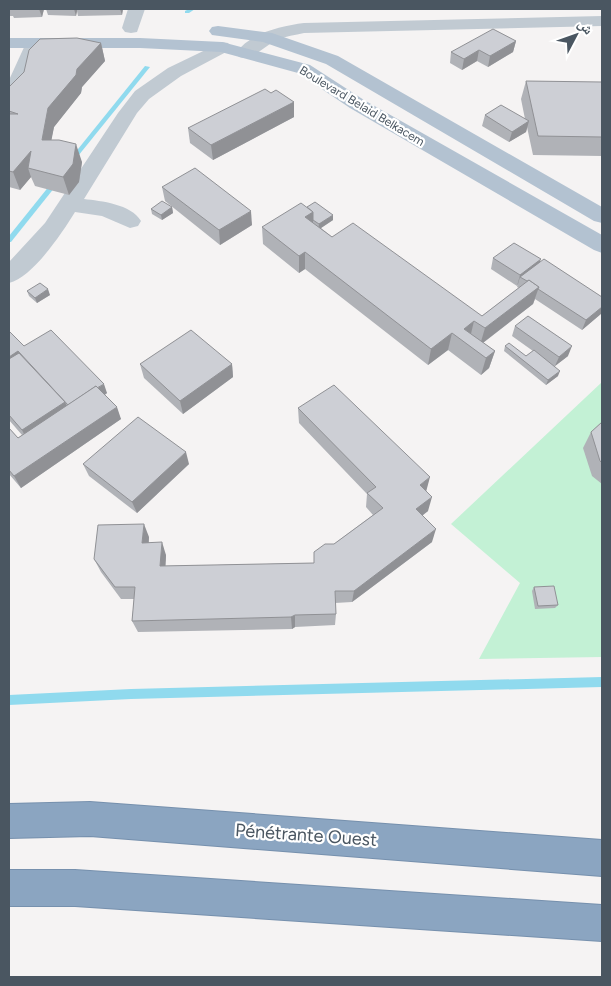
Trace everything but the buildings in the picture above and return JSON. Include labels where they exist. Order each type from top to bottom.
[{"type":"highway","name":"Pénétrante Ouest","points":[[9,821],[90,819],[602,858]]},
{"type":"highway","points":[[9,888],[75,888],[602,923]]},
{"type":"main road","name":"Boulevard Belaid Belkacem","points":[[9,28],[136,36],[266,37],[332,60],[602,216]]},
{"type":"main road","name":"Boulevard Belaid Belkacem","points":[[9,43],[136,36],[152,28],[201,38],[222,47],[304,69],[357,104],[602,245]]},
{"type":"street","points":[[136,9],[136,36]]},
{"type":"street","points":[[531,9],[541,24]]},
{"type":"street","points":[[244,53],[266,37],[284,30],[304,28],[541,24],[602,21]]},
{"type":"street","points":[[9,100],[35,43]]},
{"type":"street","points":[[9,275],[36,248],[68,204],[133,105],[155,85],[179,69],[222,47]]},
{"type":"street","points":[[68,204],[118,213],[130,221]]},
{"type":"green space","points":[[602,382],[602,657],[479,659],[520,583],[451,524]]},
{"type":"waterway","points":[[187,12],[192,9]]},
{"type":"waterway","points":[[72,160],[147,67]]},
{"type":"waterway","points":[[9,240],[56,182]]},
{"type":"waterway","points":[[9,700],[131,694],[602,682]]}]
